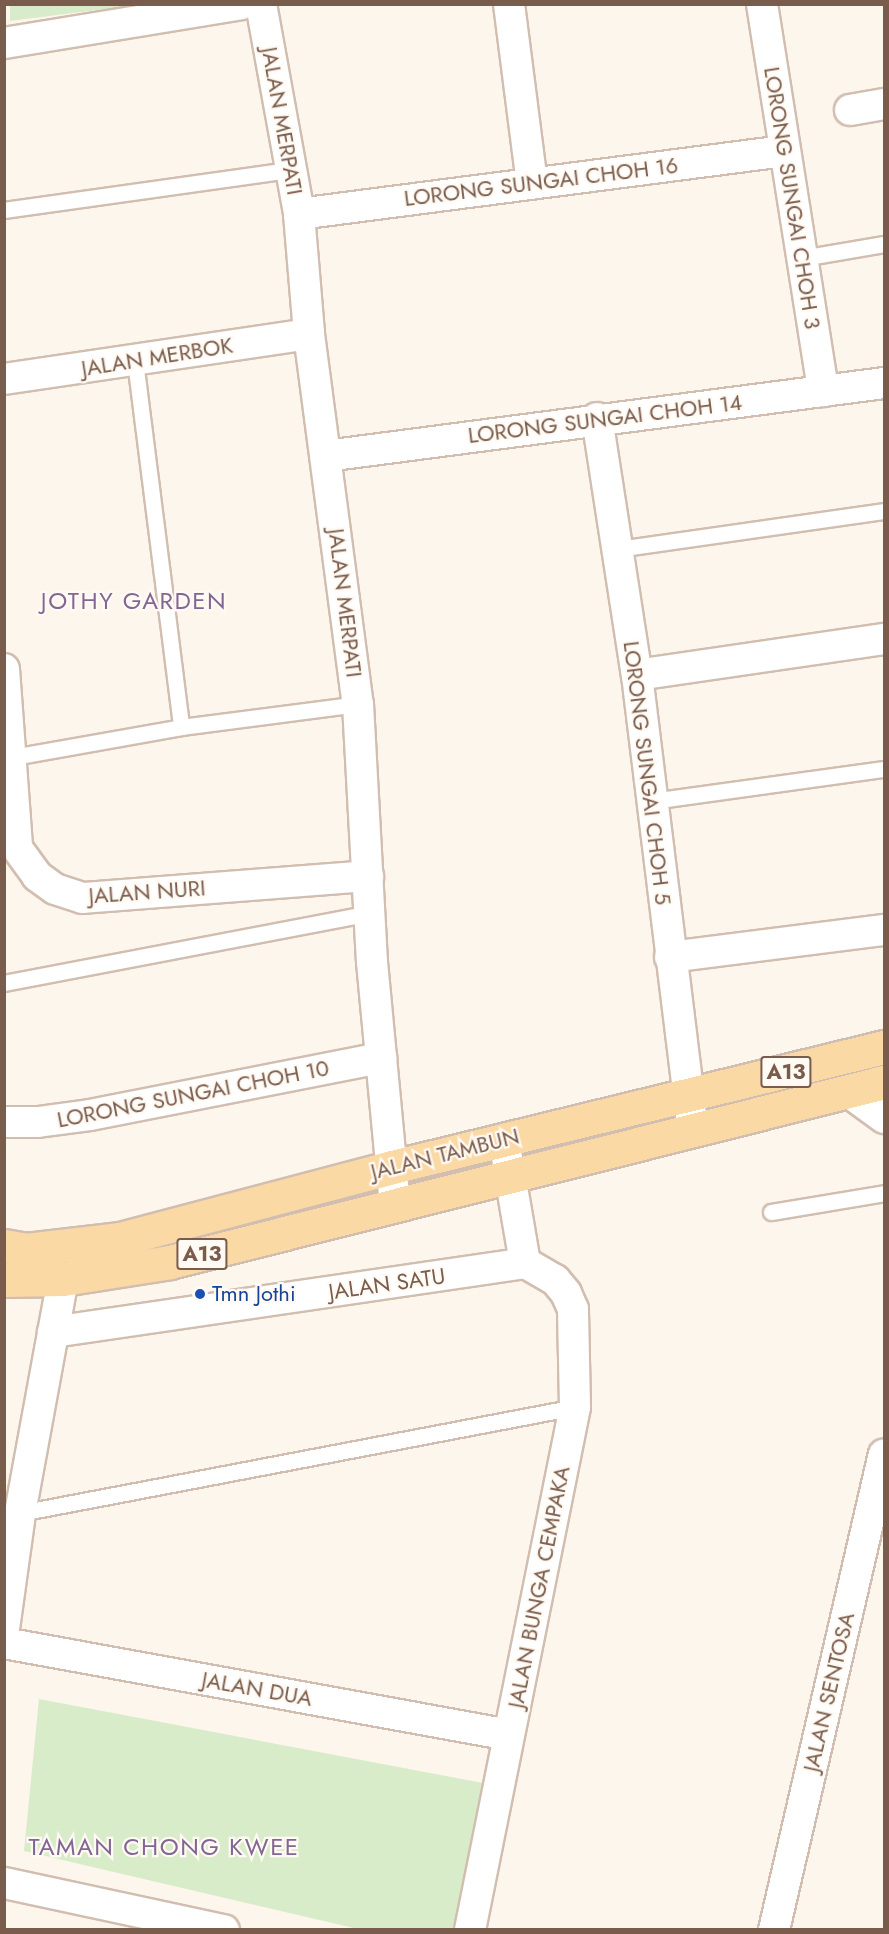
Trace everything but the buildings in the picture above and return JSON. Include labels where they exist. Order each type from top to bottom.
[{"type":"main road","name":"JALAN TAMBUN","points":[[4,1246],[26,1250],[120,1239],[392,1167],[885,1047]]},
{"type":"main road","name":"JALAN TAMBUN","points":[[4,1280],[63,1279],[170,1262],[512,1178],[693,1129],[885,1082]]},
{"type":"street","points":[[4,43],[242,4]]},
{"type":"street","name":"JALAN MERPATI","points":[[261,4],[299,214],[309,334],[358,704],[370,913],[395,1205]]},
{"type":"street","points":[[509,4],[532,183]]},
{"type":"street","name":"LORONG SUNGAI CHOH 3","points":[[762,4],[783,151],[823,391]]},
{"type":"street","points":[[849,110],[885,104]]},
{"type":"street","name":"LORONG SUNGAI CHOH 16","points":[[299,214],[783,151]]},
{"type":"street","name":"JALAN MERBOK","points":[[4,379],[309,334]]},
{"type":"street","name":"LORONG SUNGAI CHOH 14","points":[[326,456],[597,418],[885,383]]},
{"type":"street","name":"LORONG SUNGAI CHOH 5","points":[[597,418],[637,675],[687,1097],[693,1129]]},
{"type":"street","points":[[637,675],[885,639]]},
{"type":"street","name":"JALAN NURI","points":[[4,669],[17,848],[37,876],[54,889],[83,898],[368,876]]},
{"type":"street","points":[[670,957],[885,930]]},
{"type":"street","name":"LORONG SUNGAI CHOH 10","points":[[4,1122],[38,1122],[90,1115],[381,1058]]},
{"type":"street","points":[[847,1091],[885,1118]]},
{"type":"street","points":[[504,1140],[525,1263]]},
{"type":"street","name":"JALAN SATU","points":[[53,1332],[525,1263]]},
{"type":"street","name":"JALAN BUNGA CEMPAKA","points":[[470,1929],[575,1407],[573,1310],[566,1293],[555,1280],[525,1263]]},
{"type":"street","points":[[4,1629],[20,1513],[63,1279]]},
{"type":"street","name":"JALAN SENTOSA","points":[[783,1928],[885,1455]]},
{"type":"street","name":"JALAN DUA","points":[[4,1643],[509,1736]]},
{"type":"street","points":[[4,1883],[191,1927],[224,1929]]},
{"type":"lane","points":[[4,210],[290,170]]},
{"type":"lane","points":[[802,258],[885,244]]},
{"type":"lane","points":[[135,361],[181,727]]},
{"type":"lane","points":[[617,549],[885,511]]},
{"type":"lane","points":[[12,757],[181,727],[358,704]]},
{"type":"lane","points":[[652,801],[885,769]]},
{"type":"lane","points":[[4,983],[370,913]]},
{"type":"lane","points":[[771,1212],[885,1193]]},
{"type":"lane","points":[[20,1513],[575,1407]]},
{"type":"green space","points":[[10,4],[136,5],[10,21]]},
{"type":"green space","points":[[39,1699],[483,1783],[454,1929],[358,1929],[24,1851]]},
{"type":"place","name":"Tmn Jothi","points":[[200,1294]]},
{"type":"district","name":"JOTHY GARDEN","points":[[134,601]]},
{"type":"district","name":"TAMAN CHONG KWEE","points":[[164,1847]]}]
